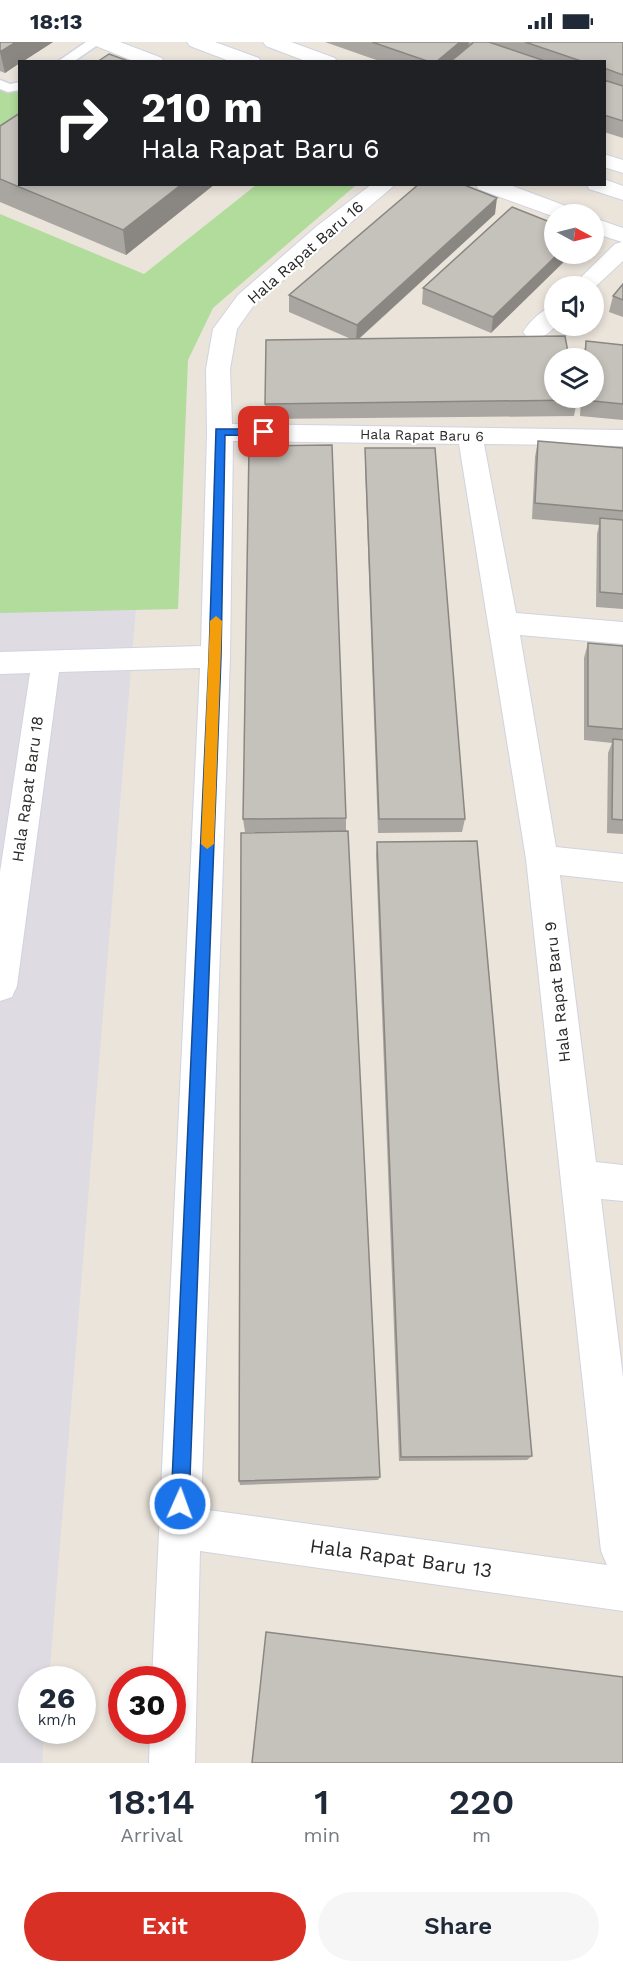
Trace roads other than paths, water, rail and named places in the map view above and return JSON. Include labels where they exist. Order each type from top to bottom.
[{"type":"street","points":[[103,42],[150,60]]},
{"type":"street","points":[[197,42],[246,60]]},
{"type":"street","points":[[273,42],[322,60]]},
{"type":"street","points":[[606,161],[623,167]]},
{"type":"street","name":"Hala Rapat Baru 16","points":[[172,1763],[179,1527],[215,657],[220,432],[218,369],[225,329],[246,300],[325,231],[384,186]]},
{"type":"street","points":[[491,186],[544,206]]},
{"type":"street","points":[[602,186],[623,194]]},
{"type":"street","points":[[604,229],[623,236]]},
{"type":"street","points":[[594,276],[623,249]]},
{"type":"street","points":[[535,332],[544,323]]},
{"type":"street","name":"Hala Rapat Baru 6","points":[[220,432],[623,438]]},
{"type":"street","name":"Hala Rapat Baru 9","points":[[470,436],[543,859],[578,1178],[623,1551]]},
{"type":"street","points":[[504,623],[623,633]]},
{"type":"street","points":[[0,663],[215,657]]},
{"type":"street","name":"Hala Rapat Baru 18","points":[[0,986],[46,663]]},
{"type":"street","points":[[543,859],[623,868]]},
{"type":"street","points":[[578,1178],[623,1184]]},
{"type":"street","name":"Hala Rapat Baru 13","points":[[179,1527],[623,1588]]},
{"type":"lane","points":[[66,60],[95,42]]},
{"type":"lane","points":[[0,84],[8,88],[18,86]]}]
